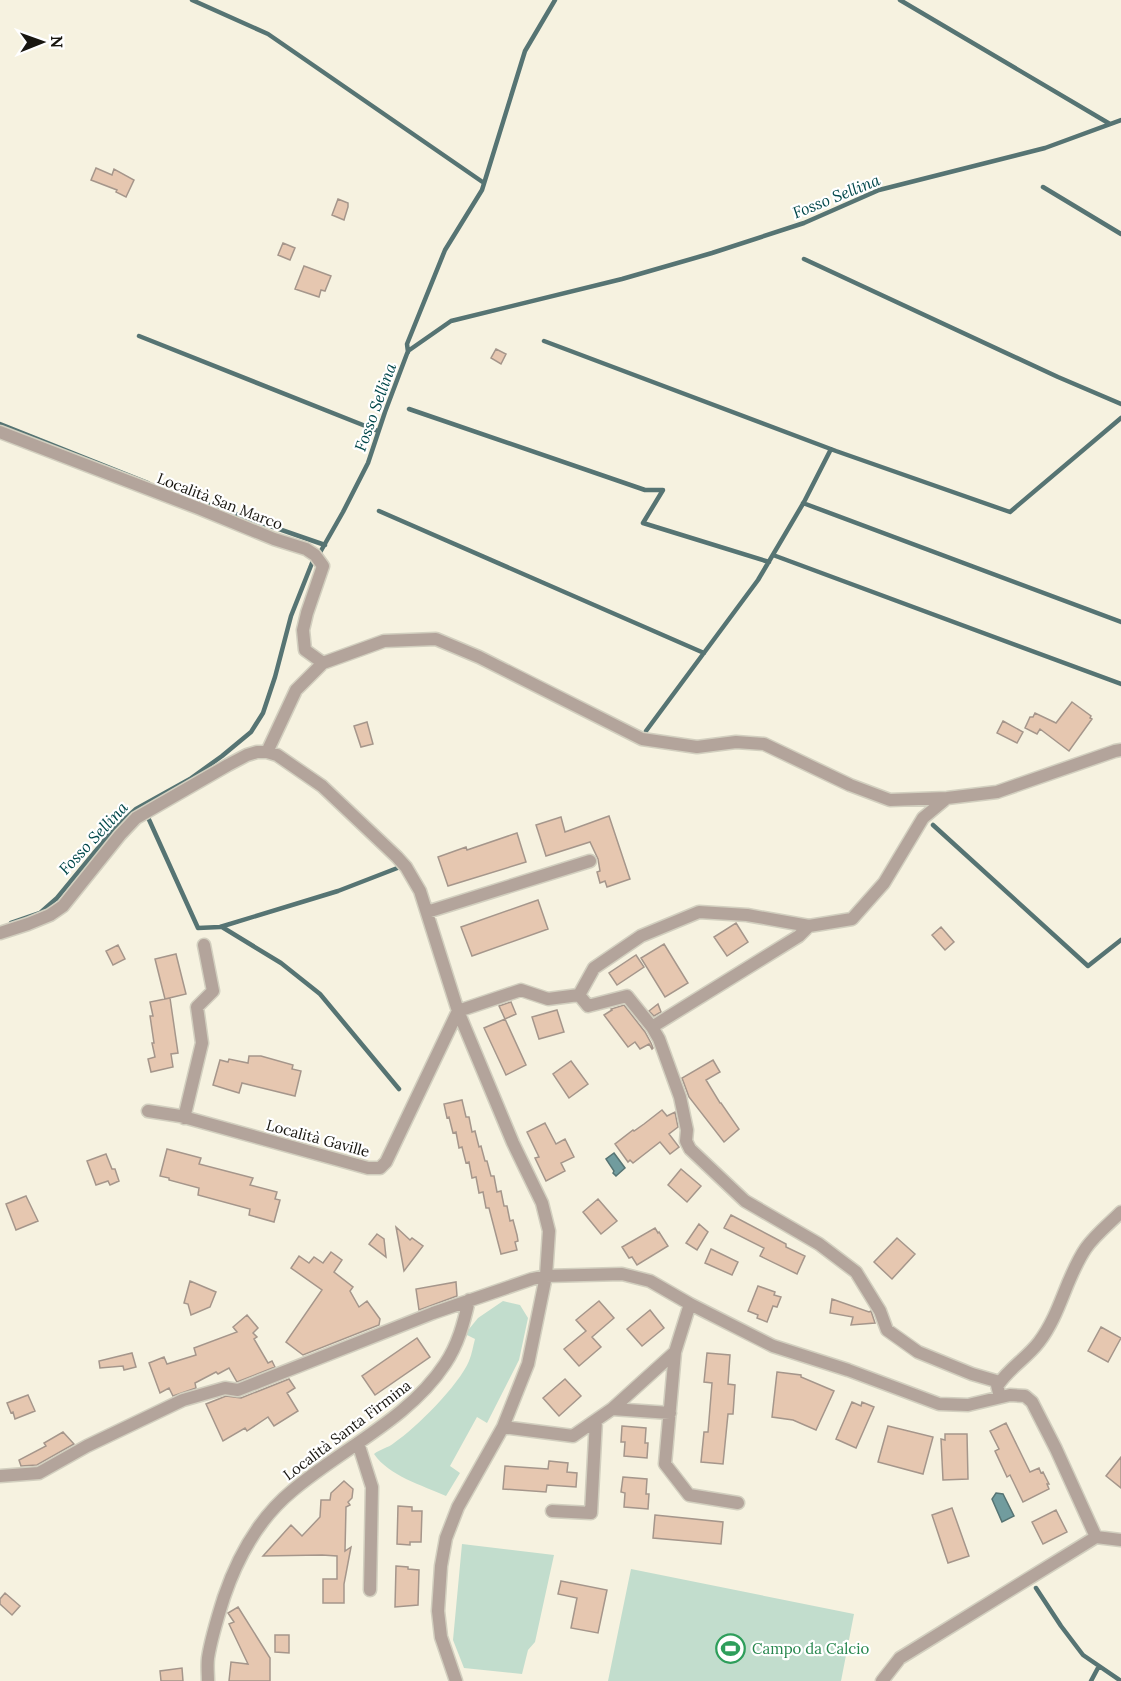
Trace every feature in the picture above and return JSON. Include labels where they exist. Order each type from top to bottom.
[{"type":"street","name":"Località San Marco","points":[[0,432],[274,539],[306,549],[315,555],[323,566],[303,630],[305,650],[323,663]]},
{"type":"street","points":[[267,752],[296,690],[323,663],[384,641],[436,639],[479,657],[642,739],[697,747],[736,742],[764,744],[850,785],[890,800],[947,798],[997,792],[1118,750]]},
{"type":"street","points":[[0,933],[50,915],[63,906],[136,818],[247,755],[257,752],[277,755],[322,786],[392,852],[413,879],[420,891],[458,1011],[513,1143],[542,1203],[549,1231],[546,1276],[528,1364],[503,1427],[458,1507],[446,1538],[441,1566],[438,1611],[441,1637],[456,1681]]},
{"type":"street","points":[[579,995],[594,968],[641,936],[699,912],[747,915],[809,926],[852,919],[884,883],[923,818],[947,798]]},
{"type":"street","points":[[427,912],[590,861]]},
{"type":"street","points":[[652,1027],[799,936],[809,926]]},
{"type":"street","points":[[184,1118],[202,1043],[197,1007],[213,991],[204,945]]},
{"type":"street","points":[[458,1011],[521,990],[548,999],[579,995]]},
{"type":"street","points":[[579,995],[588,1006],[627,996],[652,1027],[659,1039],[680,1097],[687,1130],[686,1141],[690,1149],[745,1202],[819,1244],[856,1272],[880,1311],[887,1330],[918,1352],[972,1374],[996,1381],[999,1391]]},
{"type":"street","name":"Località Gaville","points":[[148,1111],[184,1118],[368,1168],[380,1168],[386,1162],[458,1011]]},
{"type":"street","points":[[999,1391],[1005,1375],[1038,1343],[1058,1312],[1072,1274],[1086,1248],[1121,1212]]},
{"type":"street","points":[[0,1476],[39,1473],[87,1446],[183,1400],[225,1388],[238,1390],[434,1312],[532,1278],[622,1274],[650,1281],[773,1346],[848,1370],[939,1404],[968,1405],[999,1391],[1010,1395],[1025,1396],[1032,1402],[1056,1449],[1096,1537]]},
{"type":"street","name":"Località Santa Firmina","points":[[208,1681],[207,1660],[220,1610],[242,1551],[257,1528],[290,1492],[421,1394],[446,1363],[462,1328],[469,1300]]},
{"type":"street","points":[[690,1304],[675,1352],[665,1464],[689,1495],[738,1503]]},
{"type":"street","points":[[503,1427],[573,1436],[612,1409],[675,1352]]},
{"type":"street","points":[[612,1409],[670,1413]]},
{"type":"street","points":[[552,1511],[591,1513],[596,1420]]},
{"type":"street","points":[[358,1443],[372,1487],[370,1590]]},
{"type":"street","points":[[882,1681],[900,1658],[1096,1537],[1121,1540]]},
{"type":"green space","points":[[503,1301],[520,1305],[528,1318],[519,1360],[487,1423],[477,1417],[450,1466],[460,1473],[446,1496],[397,1474],[380,1462],[374,1454],[392,1445],[403,1436],[447,1394],[464,1371],[471,1356],[475,1339],[465,1334],[478,1318]]},
{"type":"green space","points":[[462,1544],[554,1555],[535,1642],[528,1650],[522,1674],[464,1668],[453,1640]]},
{"type":"green space","name":"Campo da Calcio","points":[[631,1569],[854,1614],[841,1681],[608,1681]]},
{"type":"water","points":[[614,1153],[625,1168],[616,1176],[606,1159]]},
{"type":"water","points":[[996,1493],[1003,1494],[1014,1516],[1002,1522],[992,1499]]},
{"type":"building","points":[[96,168],[112,175],[114,169],[134,180],[126,197],[116,192],[117,190],[91,180]]},
{"type":"building","points":[[338,199],[348,203],[344,220],[332,215]]},
{"type":"building","points":[[283,243],[295,248],[290,260],[278,255]]},
{"type":"building","points":[[304,266],[331,276],[325,291],[321,290],[319,297],[295,289]]},
{"type":"building","points":[[496,349],[506,354],[501,364],[491,358]]},
{"type":"building","points":[[1072,702],[1092,719],[1069,751],[1040,729],[1037,734],[1025,728],[1030,717],[1033,717],[1035,713],[1056,723]]},
{"type":"building","points":[[1003,721],[1023,732],[1017,743],[997,733]]},
{"type":"building","points":[[367,722],[373,744],[361,747],[354,726]]},
{"type":"building","points":[[609,816],[630,879],[607,887],[605,881],[600,883],[597,872],[600,871],[598,859],[590,842],[546,856],[536,825],[561,817],[565,832]]},
{"type":"building","points":[[517,833],[526,862],[448,886],[438,857]]},
{"type":"building","points":[[538,900],[548,929],[472,956],[461,927]]},
{"type":"building","points":[[736,923],[748,942],[727,956],[714,937]]},
{"type":"building","points":[[941,927],[954,942],[945,950],[932,935]]},
{"type":"building","points":[[664,944],[688,983],[665,997],[641,958]]},
{"type":"building","points":[[118,945],[125,959],[113,965],[106,951]]},
{"type":"building","points":[[176,954],[186,994],[165,999],[155,959]]},
{"type":"building","points":[[636,955],[644,967],[617,985],[609,973]]},
{"type":"building","points":[[170,998],[178,1053],[171,1054],[173,1067],[151,1072],[148,1059],[155,1057],[150,1002]]},
{"type":"building","points":[[511,1002],[516,1014],[505,1019],[499,1006]]},
{"type":"building","points":[[658,1004],[661,1012],[654,1016],[649,1011]]},
{"type":"building","points":[[624,1005],[645,1032],[652,1049],[649,1044],[640,1049],[635,1042],[628,1047],[604,1015],[611,1009]]},
{"type":"building","points":[[557,1010],[564,1032],[539,1039],[532,1017]]},
{"type":"building","points":[[505,1019],[526,1065],[506,1075],[484,1028]]},
{"type":"building","points":[[249,1056],[261,1056],[293,1065],[292,1069],[301,1071],[295,1096],[242,1083],[239,1093],[213,1085],[220,1060],[228,1062],[229,1059],[248,1063]]},
{"type":"building","points":[[713,1060],[720,1072],[706,1080],[739,1129],[724,1142],[689,1097],[682,1078]]},
{"type":"building","points":[[571,1061],[588,1084],[569,1098],[553,1074]]},
{"type":"building","points":[[462,1100],[472,1132],[475,1131],[491,1176],[494,1176],[497,1192],[501,1191],[510,1221],[513,1220],[518,1241],[515,1242],[517,1250],[501,1254],[483,1192],[479,1193],[476,1177],[472,1178],[469,1162],[466,1163],[462,1147],[459,1148],[456,1132],[453,1133],[449,1117],[447,1118],[444,1104]]},
{"type":"building","points":[[662,1110],[667,1116],[675,1112],[678,1127],[669,1134],[679,1147],[670,1154],[660,1142],[633,1163],[630,1160],[628,1162],[615,1144]]},
{"type":"building","points":[[545,1123],[556,1144],[565,1139],[574,1157],[561,1163],[565,1171],[546,1181],[535,1158],[539,1157],[527,1132]]},
{"type":"building","points":[[167,1149],[201,1158],[199,1164],[253,1178],[250,1185],[277,1192],[275,1199],[280,1200],[274,1222],[249,1215],[250,1209],[198,1195],[199,1188],[160,1176]]},
{"type":"building","points":[[106,1154],[119,1181],[110,1185],[108,1181],[96,1185],[87,1161]]},
{"type":"building","points":[[681,1169],[701,1186],[687,1202],[668,1185]]},
{"type":"building","points":[[26,1196],[38,1221],[16,1230],[6,1204]]},
{"type":"building","points":[[598,1199],[617,1221],[601,1234],[583,1212]]},
{"type":"building","points":[[731,1215],[805,1256],[797,1274],[760,1256],[764,1248],[724,1228]]},
{"type":"building","points":[[699,1224],[708,1232],[697,1250],[686,1243]]},
{"type":"building","points":[[396,1227],[410,1240],[412,1238],[423,1246],[404,1271]]},
{"type":"building","points":[[655,1228],[668,1246],[637,1265],[622,1247]]},
{"type":"building","points":[[377,1234],[384,1239],[386,1257],[369,1244]]},
{"type":"building","points":[[897,1238],[915,1254],[892,1279],[874,1262]]},
{"type":"building","points":[[711,1249],[738,1262],[732,1275],[705,1263]]},
{"type":"building","points":[[331,1252],[342,1260],[334,1272],[353,1287],[350,1291],[359,1307],[367,1301],[380,1319],[379,1325],[303,1355],[286,1342],[322,1290],[291,1268],[299,1256],[309,1263],[314,1257],[323,1263]]},
{"type":"building","points":[[190,1281],[216,1292],[210,1307],[191,1315],[188,1304],[184,1303]]},
{"type":"building","points":[[456,1282],[457,1296],[419,1310],[416,1289]]},
{"type":"building","points":[[758,1286],[775,1292],[774,1295],[781,1297],[777,1307],[773,1306],[767,1322],[748,1311]]},
{"type":"building","points":[[832,1299],[871,1311],[875,1323],[851,1325],[853,1317],[830,1313]]},
{"type":"building","points":[[599,1301],[614,1318],[592,1337],[601,1347],[579,1366],[564,1349],[586,1331],[576,1320]]},
{"type":"building","points":[[650,1310],[664,1328],[642,1346],[627,1329]]},
{"type":"building","points":[[247,1315],[258,1328],[253,1333],[257,1337],[254,1339],[268,1363],[272,1361],[275,1367],[237,1382],[229,1368],[195,1383],[196,1388],[173,1396],[169,1388],[160,1393],[149,1363],[164,1357],[167,1364],[196,1355],[194,1348],[237,1332],[233,1327]]},
{"type":"building","points":[[1101,1327],[1121,1338],[1108,1362],[1088,1351]]},
{"type":"building","points":[[417,1338],[430,1357],[375,1395],[362,1376]]},
{"type":"building","points":[[132,1353],[136,1367],[124,1370],[123,1366],[100,1368],[99,1361]]},
{"type":"building","points":[[707,1353],[730,1355],[728,1384],[735,1385],[733,1414],[728,1414],[723,1464],[701,1462],[704,1432],[708,1432],[712,1383],[704,1382]]},
{"type":"building","points":[[777,1372],[801,1375],[834,1391],[816,1430],[793,1420],[772,1417]]},
{"type":"building","points":[[289,1379],[295,1388],[287,1393],[298,1411],[274,1426],[268,1417],[247,1431],[245,1428],[223,1441],[206,1404],[226,1396],[241,1398]]},
{"type":"building","points":[[565,1379],[581,1396],[559,1416],[543,1398]]},
{"type":"building","points":[[28,1395],[35,1411],[15,1419],[7,1403]]},
{"type":"building","points":[[852,1402],[861,1406],[862,1402],[874,1407],[856,1448],[836,1439]]},
{"type":"building","points":[[1006,1423],[1030,1472],[1039,1468],[1049,1484],[1047,1484],[1049,1489],[1023,1502],[1010,1475],[1007,1477],[995,1451],[999,1449],[990,1431]]},
{"type":"building","points":[[622,1426],[646,1428],[647,1458],[624,1456],[625,1442],[621,1442]]},
{"type":"building","points":[[888,1426],[933,1437],[923,1474],[878,1462]]},
{"type":"building","points":[[63,1432],[74,1444],[37,1465],[21,1466],[19,1460],[46,1446],[44,1443]]},
{"type":"building","points":[[945,1434],[967,1434],[968,1479],[943,1480],[941,1439],[945,1440]]},
{"type":"building","points":[[1121,1457],[1121,1488],[1106,1476]]},
{"type":"building","points":[[549,1461],[568,1463],[567,1472],[577,1473],[576,1487],[547,1485],[546,1492],[503,1489],[505,1466],[548,1469]]},
{"type":"building","points":[[623,1477],[647,1479],[648,1509],[624,1507],[625,1493],[621,1492]]},
{"type":"building","points":[[344,1481],[353,1489],[352,1498],[348,1502],[350,1505],[346,1507],[345,1551],[351,1547],[344,1584],[344,1603],[323,1603],[323,1579],[337,1579],[337,1556],[263,1556],[291,1525],[302,1536],[320,1517],[321,1500],[330,1500],[331,1493]]},
{"type":"building","points":[[398,1506],[412,1507],[412,1511],[422,1511],[421,1542],[410,1542],[410,1545],[397,1544]]},
{"type":"building","points":[[952,1508],[969,1556],[948,1563],[932,1515]]},
{"type":"building","points":[[1056,1510],[1067,1532],[1043,1544],[1032,1522]]},
{"type":"building","points":[[655,1515],[723,1522],[721,1544],[653,1538]]},
{"type":"building","points":[[396,1566],[419,1570],[418,1605],[395,1607]]},
{"type":"building","points":[[561,1581],[607,1590],[598,1633],[571,1628],[577,1598],[558,1594]]},
{"type":"building","points":[[5,1593],[20,1606],[12,1615],[0,1604],[0,1599]]},
{"type":"building","points":[[238,1607],[270,1658],[270,1681],[229,1681],[231,1662],[248,1664],[229,1624],[234,1622],[228,1613]]},
{"type":"building","points":[[275,1635],[289,1635],[289,1653],[275,1652]]},
{"type":"building","points":[[182,1668],[183,1681],[161,1681],[160,1671]]},
{"type":"waterway","points":[[192,0],[268,34],[484,183]]},
{"type":"waterway","points":[[408,352],[407,344],[445,250],[482,190],[525,51],[555,0]]},
{"type":"waterway","points":[[900,0],[1110,124]]},
{"type":"waterway","name":"Fosso Sellina","points":[[11,923],[40,913],[57,898],[113,830],[136,809],[190,779],[251,732],[263,713],[291,616],[312,563],[343,512],[368,463],[408,351],[451,321],[622,279],[712,253],[804,223],[879,190],[1045,148],[1121,120]]},
{"type":"waterway","points":[[1043,187],[1121,234]]},
{"type":"waterway","points":[[804,259],[1121,404]]},
{"type":"waterway","points":[[139,336],[378,431]]},
{"type":"waterway","points":[[544,341],[836,451],[1010,512],[1121,418]]},
{"type":"waterway","points":[[409,409],[645,490],[663,490],[643,523],[769,562]]},
{"type":"waterway","points":[[0,424],[148,483]]},
{"type":"waterway","points":[[646,731],[758,580],[804,502],[831,449]]},
{"type":"waterway","points":[[187,497],[325,545]]},
{"type":"waterway","points":[[803,503],[1121,622]]},
{"type":"waterway","points":[[379,511],[704,653]]},
{"type":"waterway","points":[[773,555],[1121,684]]},
{"type":"waterway","points":[[146,813],[198,928],[220,927],[338,891],[400,867]]},
{"type":"waterway","points":[[933,825],[1088,966],[1121,940]]},
{"type":"waterway","points":[[220,927],[281,963],[320,994],[399,1089]]},
{"type":"waterway","points":[[1036,1588],[1083,1655],[1121,1681]]},
{"type":"waterway","points":[[1091,1681],[1099,1666]]},
{"type":"place","name":"Campo da Calcio","points":[[731,1648]]}]
